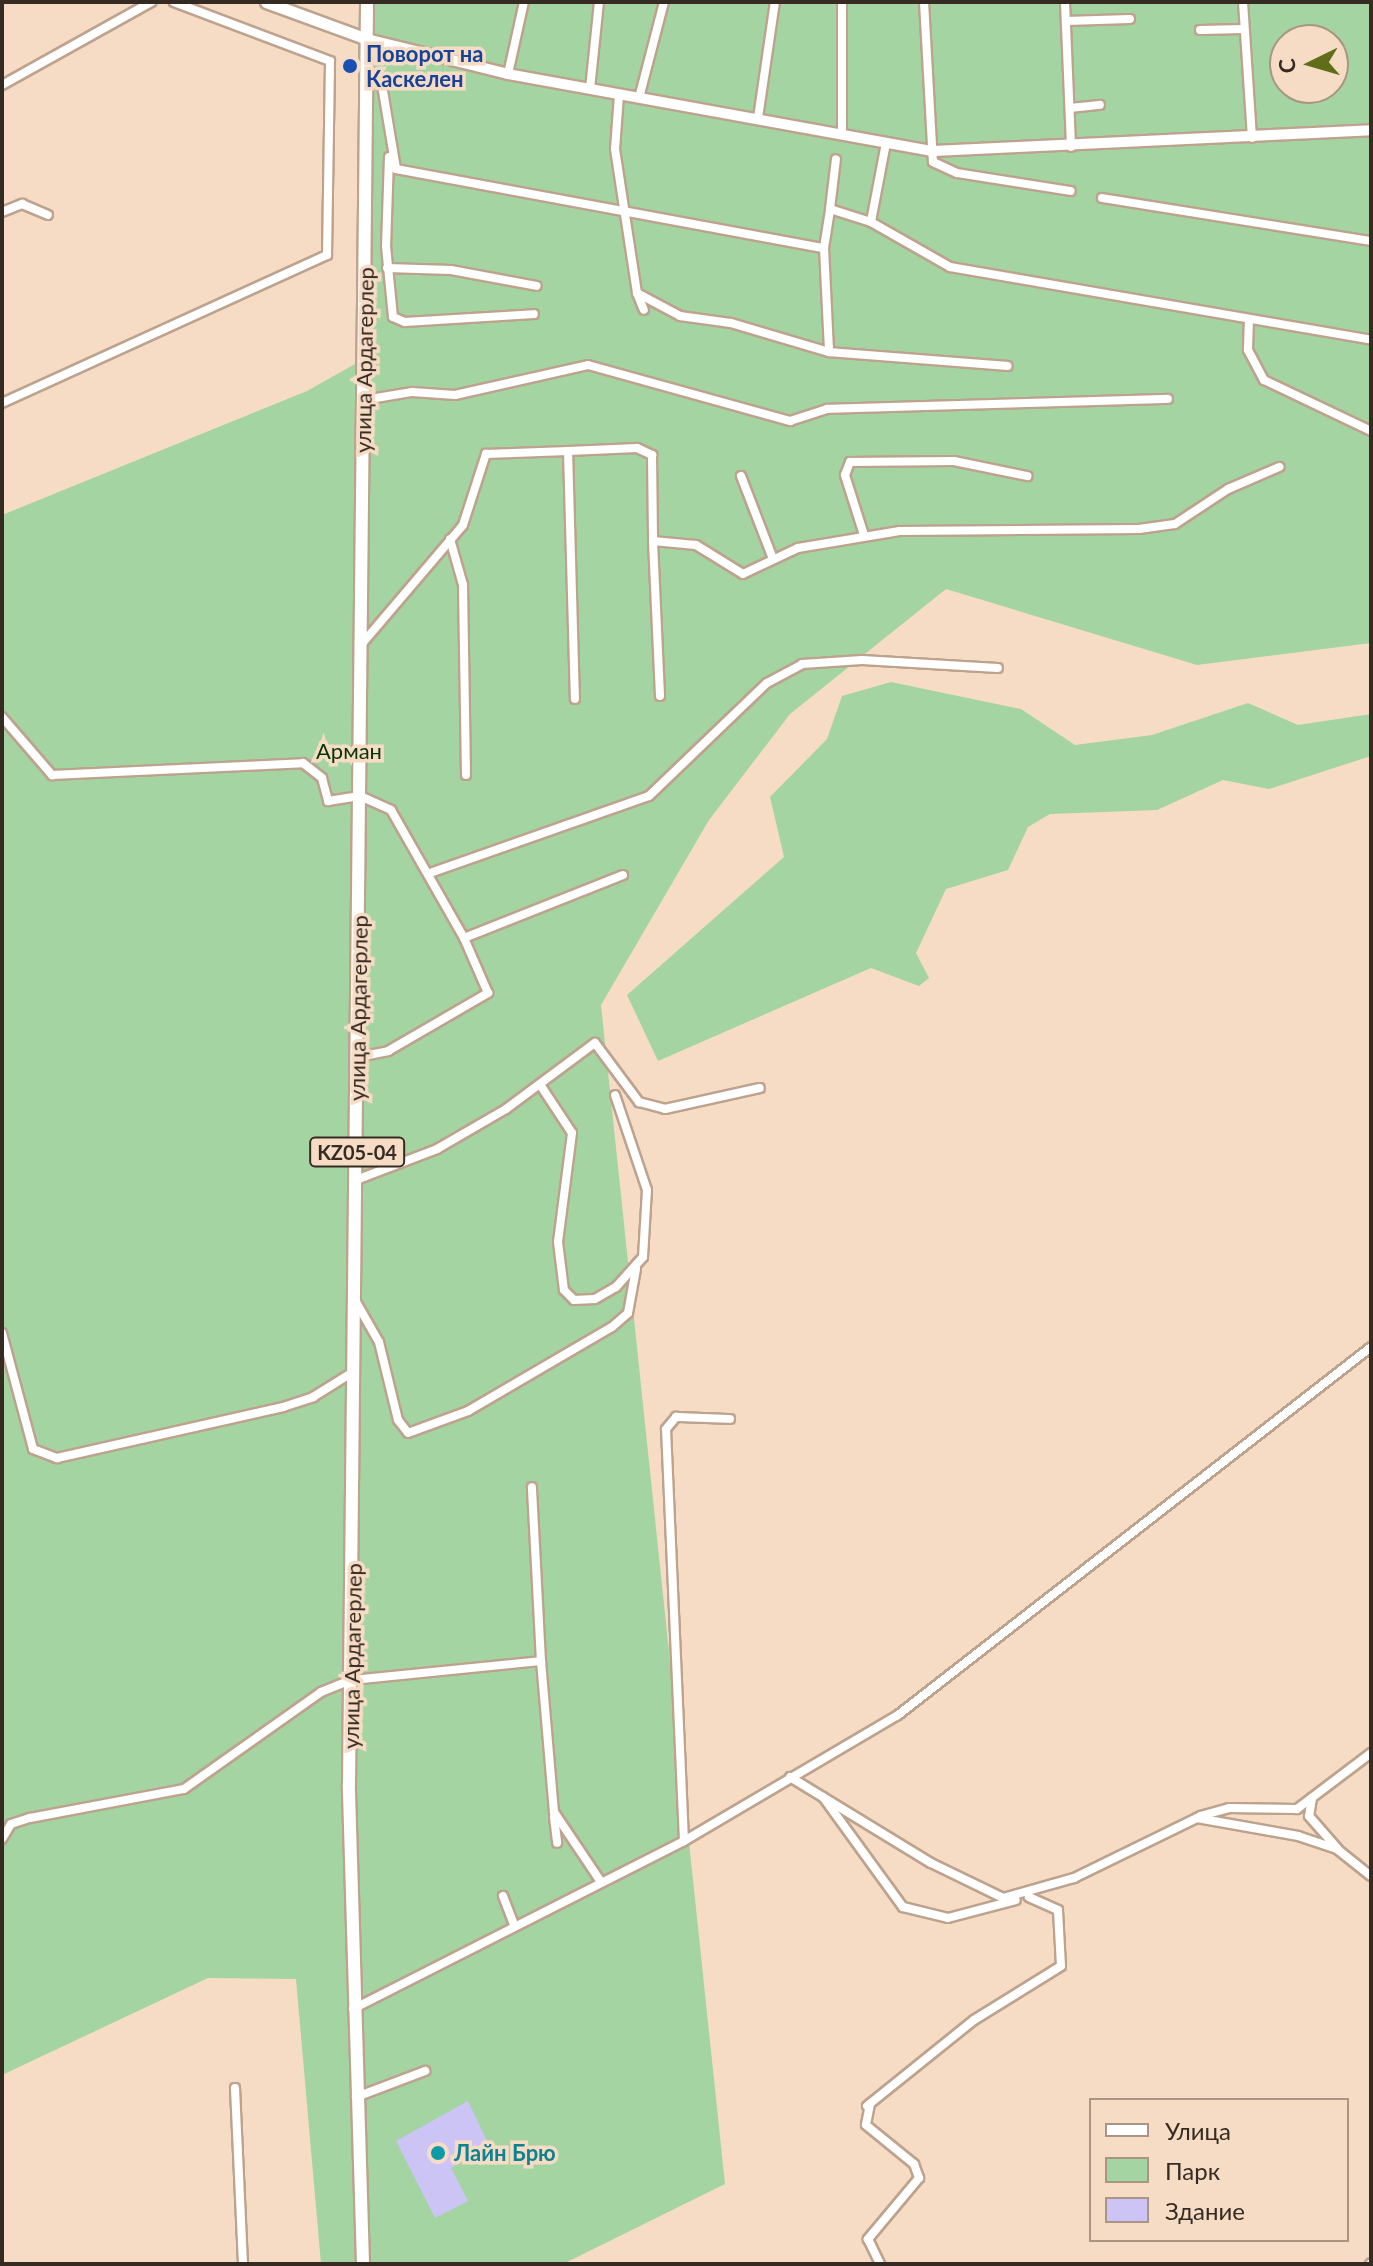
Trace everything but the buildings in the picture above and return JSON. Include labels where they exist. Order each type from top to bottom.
[{"type":"main road","points":[[266,2],[367,39]]},
{"type":"main road","name":"KZ05-04","points":[[367,2],[367,39]]},
{"type":"main road","name":"улица Ардагерлер","points":[[363,2264],[353,2009],[351,1680],[367,39]]},
{"type":"street","points":[[2,85],[151,2]]},
{"type":"street","points":[[2,403],[327,255],[330,61],[174,2]]},
{"type":"street","points":[[508,74],[524,2]]},
{"type":"street","points":[[590,89],[599,2]]},
{"type":"street","points":[[639,98],[664,2]]},
{"type":"street","points":[[758,118],[775,2]]},
{"type":"street","points":[[842,2],[842,134]]},
{"type":"street","points":[[924,2],[933,151],[941,169],[1071,191]]},
{"type":"street","points":[[1065,2],[1071,148]]},
{"type":"street","points":[[1243,2],[1252,138]]},
{"type":"street","points":[[1066,21],[1130,19]]},
{"type":"street","points":[[1200,30],[1244,29]]},
{"type":"street","points":[[367,39],[508,74],[933,151],[1071,148],[1371,130]]},
{"type":"street","points":[[366,71],[382,85],[389,156],[387,268],[393,317],[405,322],[534,314]]},
{"type":"street","points":[[619,95],[615,149],[627,209],[637,293],[644,310]]},
{"type":"street","points":[[1070,108],[1100,105]]},
{"type":"street","points":[[871,222],[886,143]]},
{"type":"street","points":[[389,156],[396,169],[439,179],[627,209],[824,248]]},
{"type":"street","points":[[829,352],[824,248],[836,159]]},
{"type":"street","points":[[1102,198],[1371,241]]},
{"type":"street","points":[[2,212],[22,204],[48,215]]},
{"type":"street","points":[[830,209],[871,222],[950,267],[1371,340]]},
{"type":"street","points":[[387,268],[451,270],[537,286]]},
{"type":"street","points":[[637,293],[680,316],[759,330],[829,352],[1007,366]]},
{"type":"street","points":[[1249,319],[1248,350],[1264,380],[1371,431]]},
{"type":"street","points":[[364,400],[412,392],[455,395],[588,365],[790,421],[839,408],[1168,399]]},
{"type":"street","points":[[361,645],[470,512],[486,454],[637,448],[652,455],[660,696]]},
{"type":"street","points":[[568,451],[575,699]]},
{"type":"street","points":[[864,535],[845,475],[850,462],[954,461],[1027,476]]},
{"type":"street","points":[[653,541],[696,545],[743,574],[773,559],[864,535],[928,529],[979,535],[1094,533],[1169,525],[1279,467]]},
{"type":"street","points":[[741,476],[773,559]]},
{"type":"street","points":[[450,539],[463,585],[466,775]]},
{"type":"street","points":[[430,873],[649,796],[767,683],[802,664],[862,660],[998,668]]},
{"type":"street","points":[[2,717],[52,775],[286,761],[314,769],[328,801],[360,796],[391,810],[430,873],[488,993],[388,1051],[358,1057]]},
{"type":"street","points":[[464,938],[623,875]]},
{"type":"street","points":[[356,1180],[437,1149],[541,1086],[595,1043],[639,1102],[665,1109],[760,1088]]},
{"type":"street","points":[[541,1086],[572,1133],[558,1242],[564,1290],[574,1300],[595,1299],[636,1269]]},
{"type":"street","points":[[355,1300],[379,1342],[398,1420],[408,1433],[468,1411],[612,1327],[628,1313],[636,1269],[643,1257],[647,1190],[615,1095]]},
{"type":"street","points":[[2,1333],[5,1354],[33,1449],[57,1458],[283,1407],[313,1397],[353,1372]]},
{"type":"street","points":[[353,2009],[514,1924],[684,1841],[934,1689],[1371,1347]]},
{"type":"street","points":[[684,1841],[666,1429],[676,1417],[730,1419]]},
{"type":"street","points":[[532,1487],[541,1661],[557,1843]]},
{"type":"street","points":[[2,1839],[11,1824],[30,1818],[184,1789],[321,1692],[351,1680],[541,1661]]},
{"type":"street","points":[[821,1795],[903,1907],[948,1918],[978,1915],[1027,1896],[1194,1819],[1229,1808],[1297,1809],[1371,1753]]},
{"type":"street","points":[[790,1777],[984,1893],[1027,1896],[1058,1910],[1061,1966],[974,2020],[868,2105],[866,2125],[914,2164],[919,2178],[868,2239],[880,2264]]},
{"type":"street","points":[[1312,1798],[1309,1816],[1337,1849],[1371,1876]]},
{"type":"street","points":[[554,1812],[601,1882]]},
{"type":"street","points":[[1194,1819],[1233,1821],[1337,1849]]},
{"type":"street","points":[[503,1896],[514,1924]]},
{"type":"street","points":[[355,2097],[425,2071]]},
{"type":"street","points":[[235,2088],[243,2264]]},
{"type":"green space","name":"Арман","points":[[367,2],[1371,2],[1371,643],[1197,665],[946,589],[790,714],[709,820],[601,1005],[725,2184],[563,2264],[321,2264],[296,1979],[208,1978],[2,2075],[2,515],[307,391],[364,359]]},
{"type":"green space","points":[[891,682],[1021,709],[1075,745],[1152,735],[1248,703],[1298,725],[1371,714],[1371,756],[1269,789],[1223,780],[1157,810],[1050,814],[1028,827],[1008,870],[946,889],[916,953],[929,978],[919,986],[871,968],[658,1061],[627,995],[784,857],[770,797],[827,739],[842,696]]},
{"type":"place","name":"Поворот на Каскелен","points":[[350,66]]},
{"type":"place","name":"Лайн Брю","points":[[438,2153]]}]
